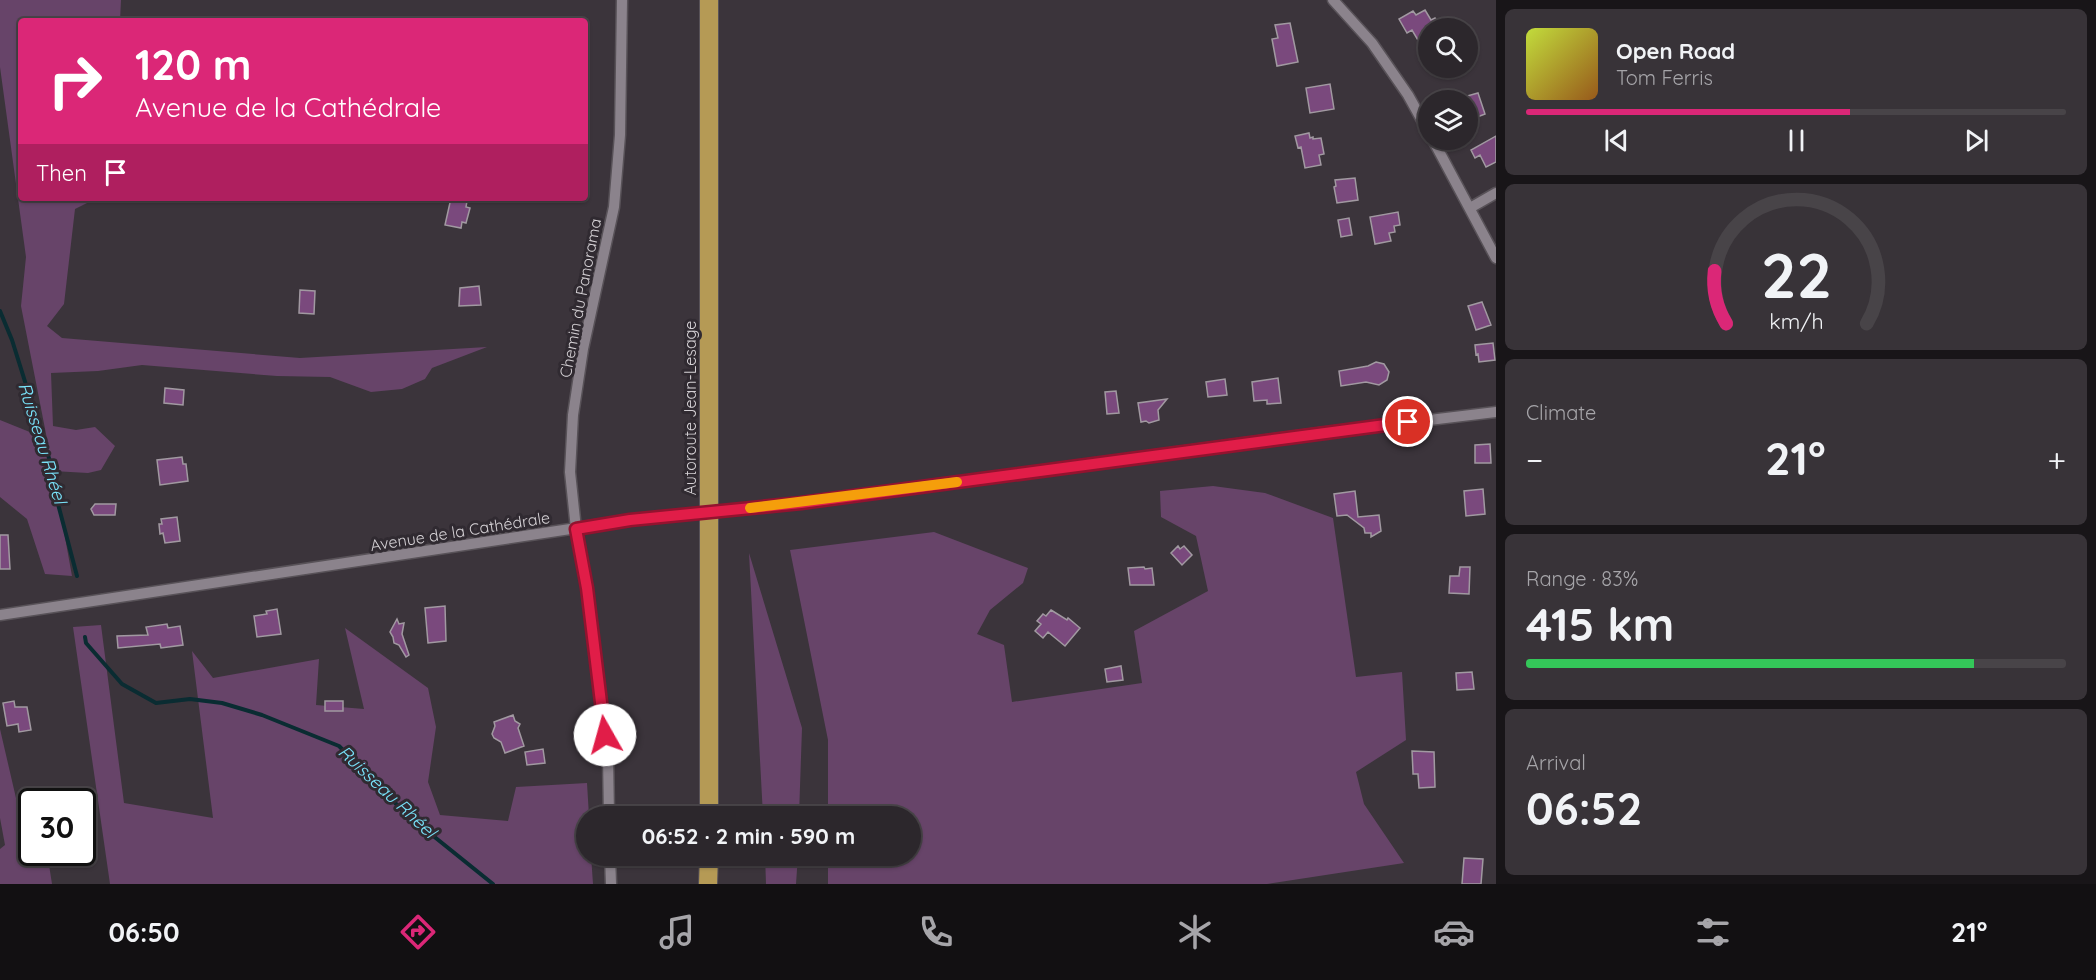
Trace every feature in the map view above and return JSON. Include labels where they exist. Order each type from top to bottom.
[{"type":"highway","name":"Autoroute Jean-Lesage","points":[[709,0],[709,806]]},
{"type":"highway","points":[[708,866],[708,884]]},
{"type":"street","name":"Chemin du Panorama","points":[[609,806],[608,756],[570,471],[573,415],[582,349],[614,207],[621,125],[622,0]]},
{"type":"street","points":[[1333,0],[1372,43],[1418,113]]},
{"type":"street","points":[[1438,150],[1496,258]]},
{"type":"street","points":[[1470,208],[1496,193]]},
{"type":"street","name":"Avenue de la Cathédrale","points":[[0,615],[630,520],[801,503],[1321,433],[1496,412]]},
{"type":"street","points":[[610,866],[610,884]]},
{"type":"shaded area","points":[[0,0],[121,0],[120,18],[18,18],[18,199],[0,67]]},
{"type":"shaded area","points":[[18,201],[91,201],[75,209],[64,304],[47,326],[62,338],[300,358],[487,347],[432,368],[425,379],[402,389],[371,392],[330,377],[277,376],[142,365],[98,371],[51,373],[53,426],[76,430],[95,427],[115,446],[101,470],[88,473],[53,471],[72,576],[45,574],[27,519],[0,497],[0,420],[47,439],[21,306],[26,257]]},
{"type":"shaded area","points":[[1213,486],[1265,493],[1333,518],[1356,677],[1402,672],[1406,740],[1356,772],[1364,804],[1404,863],[1267,884],[828,884],[828,866],[921,866],[921,806],[828,806],[828,740],[790,550],[934,532],[1028,568],[1023,583],[990,610],[977,634],[1004,645],[1012,702],[1142,683],[1134,631],[1208,591],[1196,536],[1161,517],[1160,491]]},
{"type":"shaded area","points":[[749,553],[802,728],[799,806],[762,806]]},
{"type":"shaded area","points":[[101,625],[124,803],[213,818],[192,651],[213,678],[319,659],[316,705],[364,709],[345,628],[428,688],[436,727],[428,782],[440,815],[508,821],[516,787],[587,783],[588,806],[576,806],[576,866],[592,866],[593,884],[110,884],[73,627]]},
{"type":"shaded area","points":[[0,729],[18,807],[18,866],[49,866],[52,884],[0,884],[0,849],[5,845],[0,818]]},
{"type":"shaded area","points":[[765,866],[797,866],[796,884],[766,884]]},
{"type":"building","points":[[1425,10],[1430,18],[1418,18],[1418,40],[1412,30],[1407,33],[1399,19],[1413,11],[1416,15]]},
{"type":"building","points":[[1290,23],[1298,62],[1277,66],[1272,39],[1278,38],[1275,25]]},
{"type":"building","points":[[1330,84],[1334,109],[1310,113],[1306,88]]},
{"type":"building","points":[[1478,93],[1485,114],[1478,117]]},
{"type":"building","points":[[1309,133],[1310,138],[1321,138],[1324,154],[1319,155],[1321,165],[1305,168],[1301,147],[1298,148],[1295,136]]},
{"type":"building","points":[[1496,136],[1496,162],[1486,167],[1480,155],[1475,158],[1471,150],[1478,150],[1478,146]]},
{"type":"building","points":[[1355,178],[1358,200],[1337,203],[1335,180]]},
{"type":"building","points":[[450,201],[467,201],[466,207],[470,208],[466,223],[462,222],[461,228],[445,225]]},
{"type":"building","points":[[1398,212],[1400,225],[1394,226],[1395,232],[1389,233],[1391,241],[1375,244],[1370,217]]},
{"type":"building","points":[[1349,218],[1352,235],[1341,237],[1338,220]]},
{"type":"building","points":[[479,286],[481,305],[459,306],[460,288]]},
{"type":"building","points":[[300,290],[315,291],[314,314],[299,313]]},
{"type":"building","points":[[1482,302],[1491,325],[1476,330],[1468,306]]},
{"type":"building","points":[[1493,343],[1495,360],[1479,362],[1475,345]]},
{"type":"building","points":[[1376,362],[1384,364],[1389,372],[1387,380],[1379,385],[1366,382],[1341,386],[1339,371],[1368,366]]},
{"type":"building","points":[[1278,378],[1281,403],[1267,404],[1267,400],[1254,401],[1252,382]]},
{"type":"building","points":[[1225,379],[1227,395],[1208,397],[1206,382]]},
{"type":"building","points":[[165,388],[184,390],[183,405],[164,403]]},
{"type":"building","points":[[1116,391],[1119,413],[1107,414],[1105,392]]},
{"type":"building","points":[[1167,399],[1158,410],[1159,420],[1149,423],[1141,422],[1138,403]]},
{"type":"building","points":[[1490,444],[1491,463],[1475,463],[1475,445]]},
{"type":"building","points":[[182,457],[183,464],[186,464],[188,481],[160,485],[157,460]]},
{"type":"building","points":[[1483,489],[1485,514],[1466,516],[1464,491]]},
{"type":"building","points":[[1355,491],[1358,517],[1379,515],[1381,531],[1371,537],[1371,533],[1365,533],[1364,528],[1347,515],[1337,516],[1334,494]]},
{"type":"building","points":[[95,504],[116,504],[115,515],[94,515],[91,509]]},
{"type":"building","points":[[177,517],[180,541],[165,543],[163,533],[160,534],[161,519]]},
{"type":"building","points":[[0,535],[8,535],[10,569],[0,569]]},
{"type":"building","points":[[1178,546],[1180,549],[1184,546],[1192,555],[1182,565],[1171,553]]},
{"type":"building","points":[[1144,567],[1145,569],[1152,568],[1154,585],[1130,585],[1128,568]]},
{"type":"building","points":[[1460,567],[1470,567],[1469,594],[1449,593],[1450,576],[1459,576]]},
{"type":"building","points":[[445,606],[446,641],[428,643],[425,608]]},
{"type":"building","points":[[277,609],[281,634],[257,637],[254,616],[267,614],[266,611]]},
{"type":"building","points":[[1051,610],[1067,620],[1068,618],[1080,628],[1065,646],[1048,632],[1043,638],[1035,631],[1041,624],[1037,621]]},
{"type":"building","points":[[397,619],[399,624],[404,623],[402,634],[409,655],[406,657],[399,645],[394,643],[390,632]]},
{"type":"building","points":[[167,624],[168,628],[180,626],[183,645],[161,648],[160,644],[118,648],[117,636],[148,635],[146,627]]},
{"type":"building","points":[[1121,666],[1123,680],[1107,682],[1105,669]]},
{"type":"building","points":[[1472,672],[1474,689],[1457,690],[1456,673]]},
{"type":"building","points":[[14,701],[15,707],[27,707],[31,730],[19,732],[18,724],[7,726],[3,703]]},
{"type":"building","points":[[325,701],[343,701],[343,711],[325,711]]},
{"type":"building","points":[[513,715],[515,721],[520,724],[518,728],[524,746],[505,753],[501,742],[492,734],[494,722]]},
{"type":"building","points":[[543,749],[545,763],[527,765],[525,752]]},
{"type":"building","points":[[1412,751],[1434,752],[1435,787],[1419,788],[1418,774],[1413,774]]},
{"type":"building","points":[[1464,858],[1483,859],[1481,884],[1462,884]]},
{"type":"waterway","name":"Ruisseau Rhéel","points":[[0,311],[12,340],[53,471],[58,504],[77,576]]},
{"type":"waterway","name":"Ruisseau Rhéel","points":[[85,637],[86,643],[122,684],[156,703],[190,699],[222,703],[262,715],[339,746],[406,814],[493,884]]},
{"type":"slow traffic","points":[[750,508],[957,482]]},
{"type":"route","points":[[605,735],[587,588],[576,529],[630,520],[801,503],[1408,422]]}]
